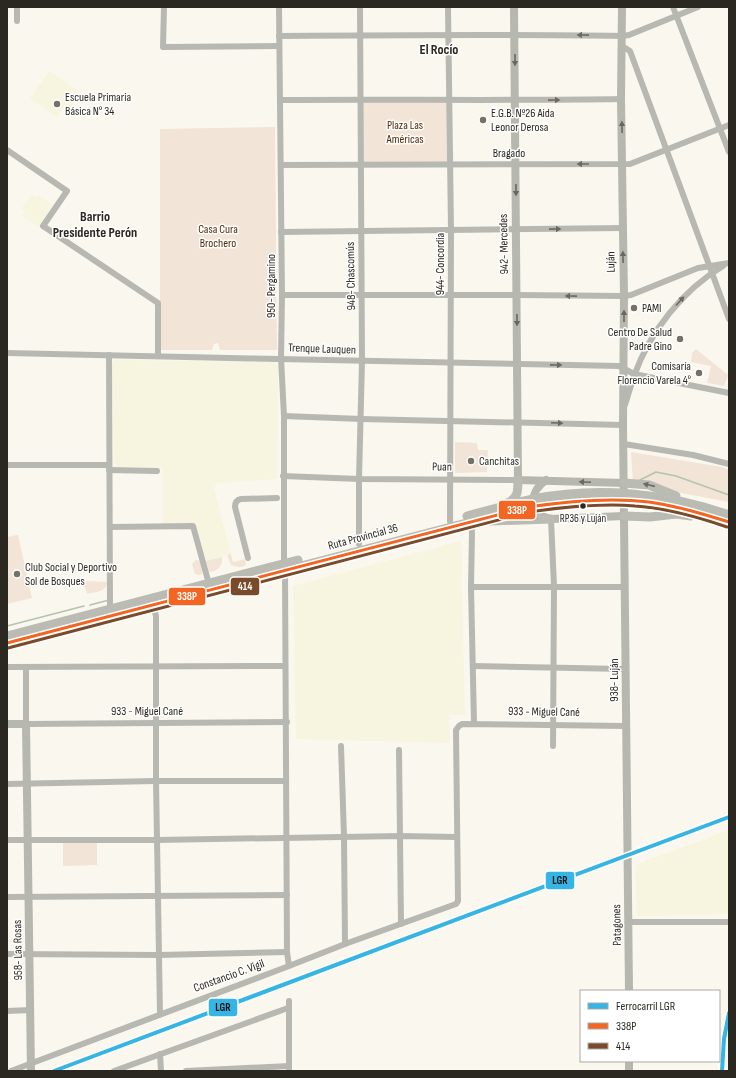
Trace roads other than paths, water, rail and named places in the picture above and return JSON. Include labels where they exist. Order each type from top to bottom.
[{"type":"main road","name":"942- Mercedes","points":[[514,7],[518,480]]},
{"type":"main road","name":"Luján","points":[[622,7],[621,98],[624,296],[624,516]]},
{"type":"main road","name":"Puan","points":[[518,480],[624,483]]},
{"type":"main road","points":[[493,509],[514,499],[518,494],[518,480]]},
{"type":"main road","points":[[546,480],[534,491],[534,503],[536,510],[542,516],[551,519]]},
{"type":"main road","points":[[624,483],[654,486],[669,494],[711,509]]},
{"type":"main road","name":"Ruta Provincial 36","points":[[624,496],[729,522]]},
{"type":"main road","name":"Ruta Provincial 36","points":[[7,643],[153,606],[360,544],[493,509],[534,503],[624,496],[664,498],[711,509],[729,515]]},
{"type":"main road","name":"Ruta Provincial 36","points":[[7,636],[209,584],[285,567],[471,521],[534,503]]},
{"type":"main road","points":[[471,521],[686,515],[713,521],[729,527]]},
{"type":"main road","name":"938- Luján","points":[[624,516],[628,844]]},
{"type":"main road","name":"933 - Miguel Cané","points":[[7,724],[26,724]]},
{"type":"main road","name":"958- Las Rosas","points":[[26,724],[31,1067]]},
{"type":"main road","name":"Patagones","points":[[628,844],[629,990]]},
{"type":"street","points":[[16,7],[17,21]]},
{"type":"street","points":[[164,7],[163,47],[279,46]]},
{"type":"street","name":"950- Pergamino","points":[[279,7],[282,232],[281,358],[284,416],[283,476],[287,722],[287,952],[289,966]]},
{"type":"street","name":"948- Chascomús","points":[[360,7],[362,295],[359,479],[360,544]]},
{"type":"street","name":"944- Concordia","points":[[448,7],[448,99],[451,230],[450,520]]},
{"type":"street","points":[[673,7],[729,152]]},
{"type":"street","points":[[279,36],[448,36],[514,34],[622,36],[629,35],[698,7]]},
{"type":"street","points":[[622,46],[630,52],[729,319]]},
{"type":"street","points":[[280,100],[515,100],[621,98]]},
{"type":"street","name":"Bragado","points":[[281,165],[361,166],[450,164],[630,164],[729,125]]},
{"type":"street","points":[[7,150],[67,191],[43,226],[158,303],[158,356]]},
{"type":"street","points":[[282,232],[623,228]]},
{"type":"street","points":[[282,295],[624,296],[698,268],[728,264]]},
{"type":"street","points":[[624,409],[634,374],[647,347],[664,321],[686,295],[711,273],[728,264]]},
{"type":"street","name":"Trenque Lauquen","points":[[7,353],[281,358],[451,364],[618,366],[634,374],[729,392]]},
{"type":"street","points":[[109,355],[110,609]]},
{"type":"street","points":[[284,416],[361,420],[624,425]]},
{"type":"street","points":[[624,444],[693,455],[729,463]]},
{"type":"street","points":[[7,465],[110,467],[157,471]]},
{"type":"street","name":"Puan","points":[[283,476],[359,479],[518,480]]},
{"type":"street","points":[[248,558],[235,507],[237,500],[278,498]]},
{"type":"street","points":[[551,519],[554,586],[554,725],[552,746]]},
{"type":"street","points":[[471,521],[474,723]]},
{"type":"street","points":[[110,527],[193,526],[209,584]]},
{"type":"street","points":[[471,587],[625,587]]},
{"type":"street","points":[[153,606],[156,616],[157,666],[156,781],[160,1014]]},
{"type":"street","points":[[7,667],[286,666]]},
{"type":"street","points":[[473,666],[625,668]]},
{"type":"street","name":"958- Las Rosas","points":[[26,667],[26,724]]},
{"type":"street","name":"933 - Miguel Cané","points":[[26,724],[287,722]]},
{"type":"street","name":"933 - Miguel Cané","points":[[457,837],[456,730],[458,726],[462,724],[474,723],[626,726]]},
{"type":"street","points":[[341,746],[345,944]]},
{"type":"street","points":[[399,750],[401,924]]},
{"type":"street","points":[[7,784],[156,781],[286,781]]},
{"type":"street","points":[[7,840],[157,840],[344,836],[457,837]]},
{"type":"street","name":"Constancio C. Vigil","points":[[11,1071],[31,1067],[160,1014],[456,904],[458,901],[457,837]]},
{"type":"street","points":[[7,897],[287,895]]},
{"type":"street","points":[[629,922],[729,922]]},
{"type":"street","points":[[7,954],[159,955],[287,952]]},
{"type":"street","points":[[186,1071],[289,1069],[289,1001]]},
{"type":"street","points":[[114,1071],[288,1008]]},
{"type":"street","points":[[7,1011],[31,1010]]},
{"type":"street","points":[[160,1054],[161,1071]]},
{"type":"waterway","points":[[640,480],[656,472],[676,476],[729,495]]},
{"type":"waterway","points":[[90,605],[109,600]]},
{"type":"waterway","points":[[7,626],[84,606]]},
{"type":"rail line","name":"LGR","points":[[54,1071],[729,817]]},
{"type":"rail line","name":"LGR","points":[[722,1071],[724,1039],[729,1013]]},
{"type":"place","name":"Escuela Primaria Básica N° 34","points":[[57,104]]},
{"type":"place","name":"E.G.B. Nº26 Aida Leonor Derosa","points":[[483,120]]},
{"type":"place","name":"PAMI","points":[[634,308]]},
{"type":"place","name":"Centro De Salud Padre Gino","points":[[680,339]]},
{"type":"place","name":"Comisaría Florencio Varela 4°","points":[[699,373]]},
{"type":"place","name":"Canchitas","points":[[471,461]]},
{"type":"place","name":"RP36 y Luján","points":[[583,506]]},
{"type":"place","name":"Club Social y Deportivo Sol de Bosques","points":[[17,574]]},
{"type":"district","name":"El Rocío","points":[[439,49]]},
{"type":"district","name":"Barrio Presidente Perón","points":[[95,224]]},
{"type":"park label","name":"Plaza Las Américas","points":[[405,132]]},
{"type":"park label","name":"Casa Cura Brochero","points":[[218,236]]}]
